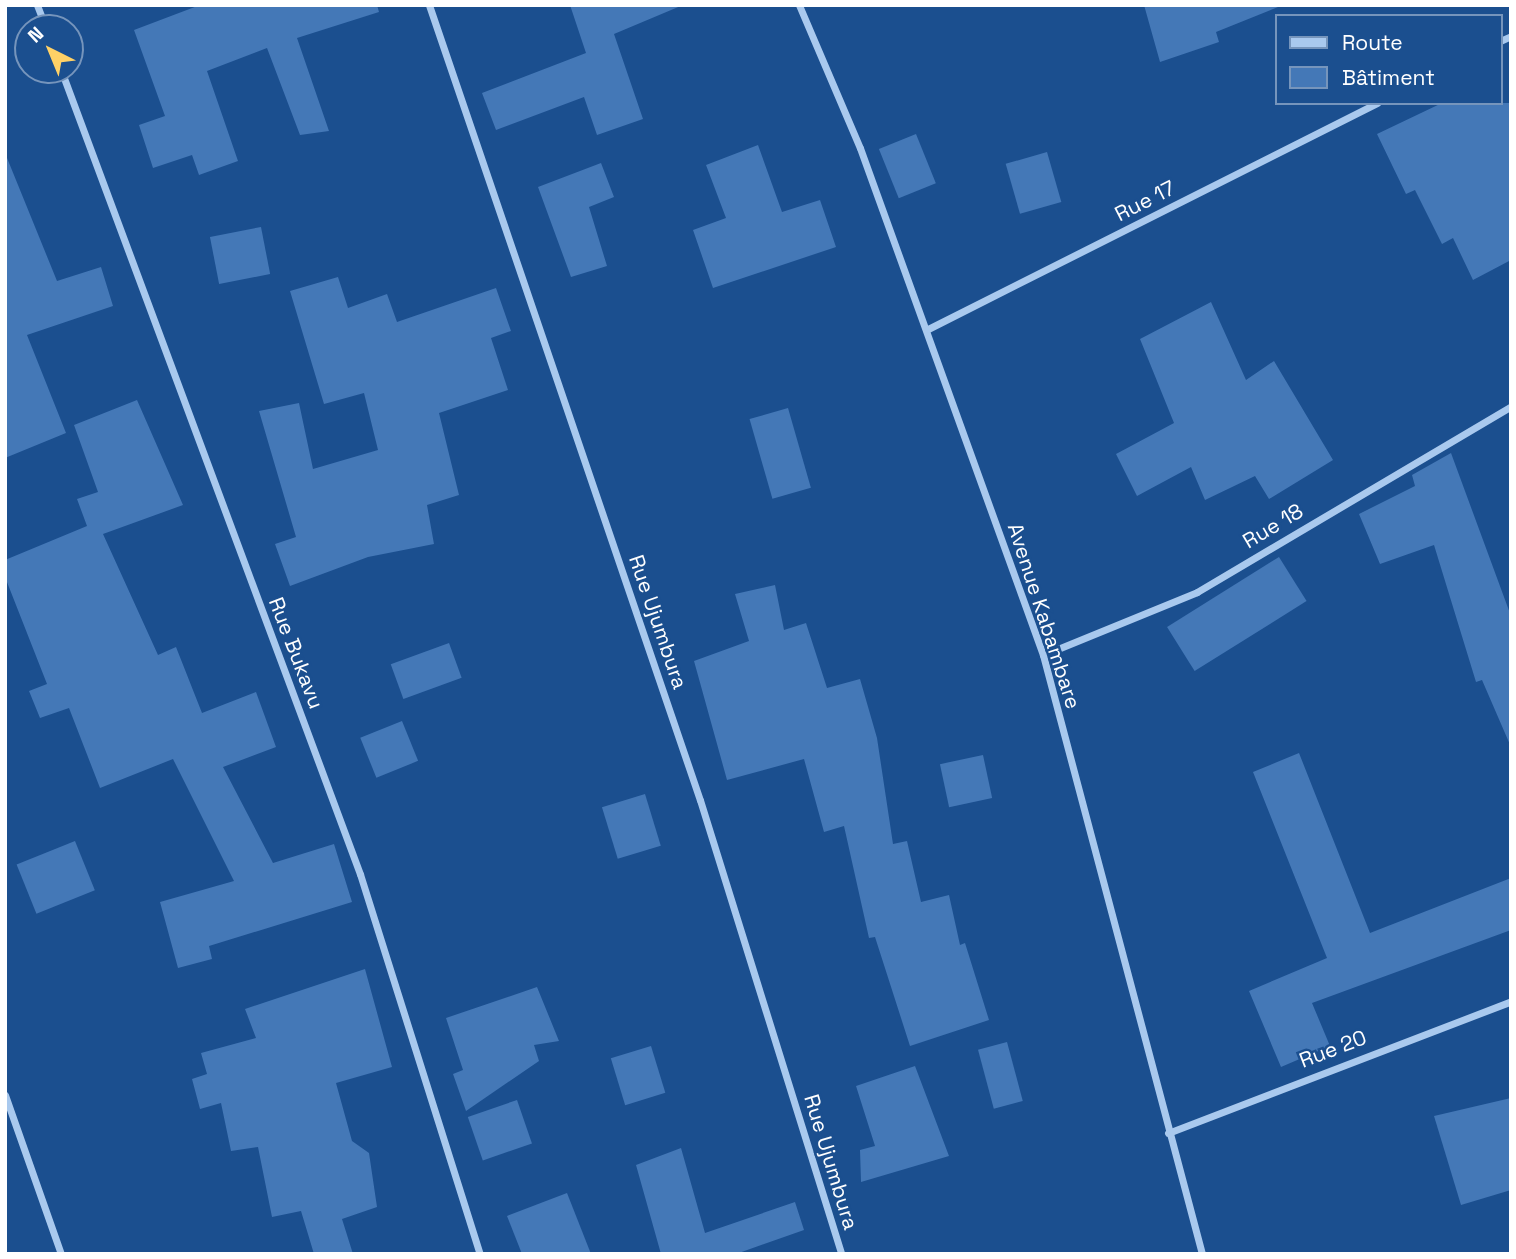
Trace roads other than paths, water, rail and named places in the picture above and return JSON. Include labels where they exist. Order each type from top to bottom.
[{"type":"street","name":"Rue Ujumbura","points":[[429,5],[700,800],[841,1254]]},
{"type":"street","name":"Avenue Kabambare","points":[[799,5],[860,148],[928,329],[1043,655],[1202,1254]]},
{"type":"street","name":"Rue Bukavu","points":[[66,84],[360,874],[480,1254]]},
{"type":"street","name":"Rue 17","points":[[928,329],[1373,105]]},
{"type":"street","name":"Rue 18","points":[[1043,655],[1197,592],[1511,406]]},
{"type":"street","name":"Rue 20","points":[[1168,1133],[1511,1001]]},
{"type":"street","points":[[5,1095],[61,1254]]}]
